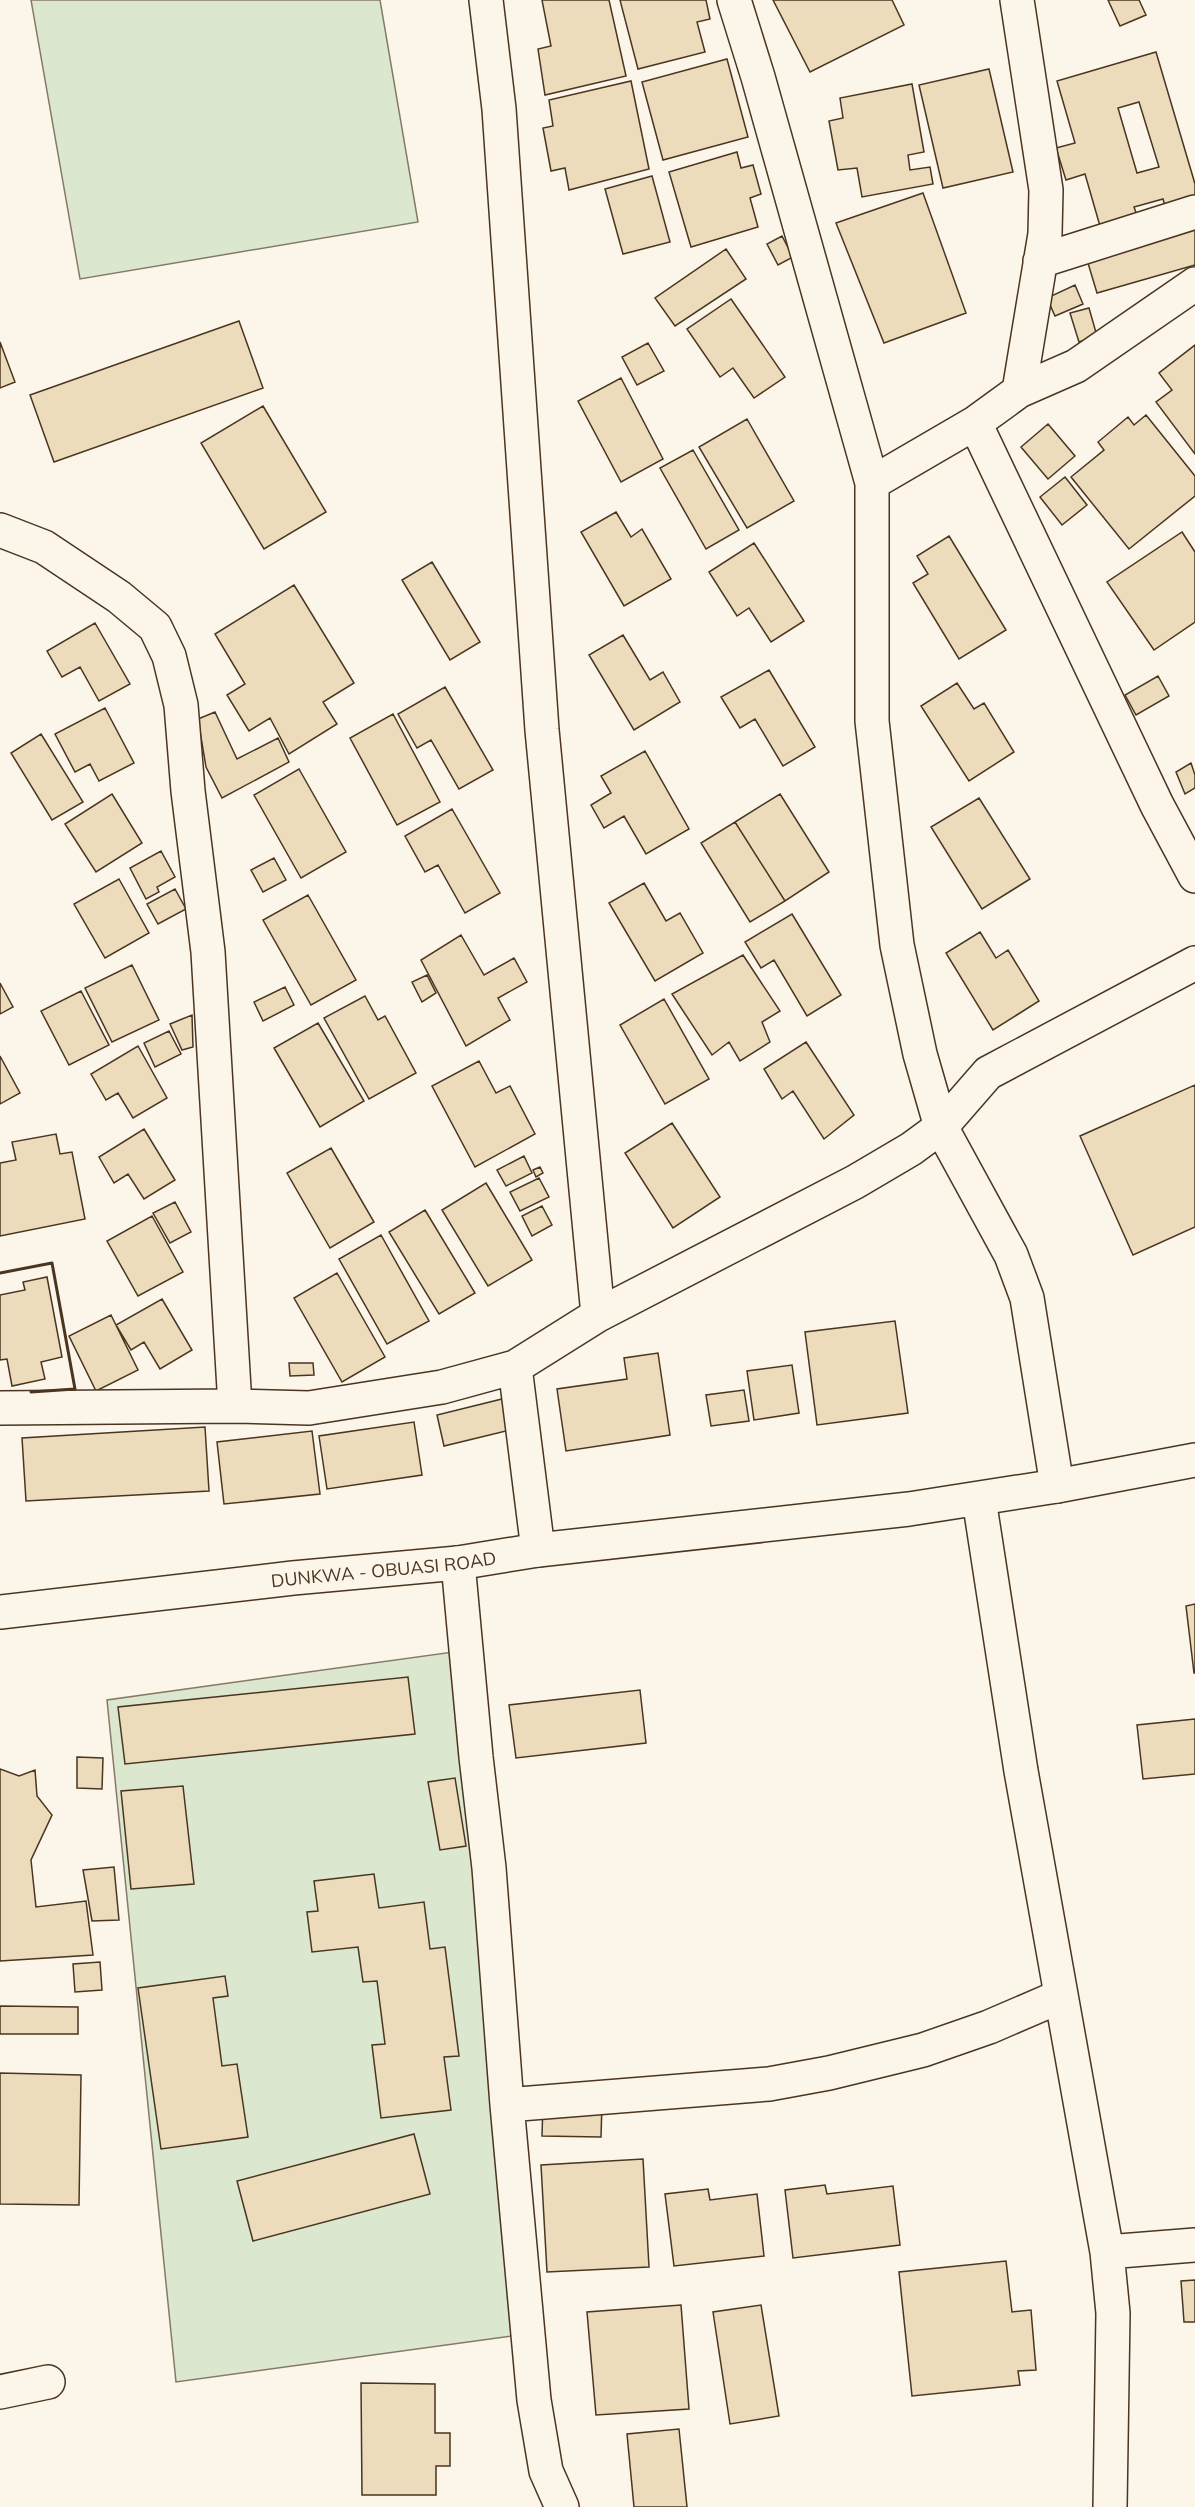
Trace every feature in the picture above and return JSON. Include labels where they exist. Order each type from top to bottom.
[{"type":"street","points":[[486,0],[499,109],[542,729],[598,1315]]},
{"type":"street","points":[[734,0],[762,88],[872,483],[872,721],[897,945],[920,1054],[941,1127],[1011,1255],[1027,1298],[1057,1486]]},
{"type":"street","points":[[1017,0],[1046,190],[1045,234],[1019,391]]},
{"type":"street","points":[[1040,261],[1195,212]]},
{"type":"street","points":[[872,483],[975,423],[1019,391],[1076,366],[1195,284]]},
{"type":"street","points":[[975,423],[1152,794],[1195,876]]},
{"type":"street","points":[[0,530],[44,547],[119,597],[155,627],[169,656],[181,705],[188,791],[207,952],[235,1406]]},
{"type":"street","points":[[0,1408],[235,1406],[309,1408],[442,1387],[515,1367],[598,1315],[855,1182],[911,1149],[941,1127],[988,1072],[1195,963]]},
{"type":"street","points":[[515,1367],[538,1550]]},
{"type":"street","name":"DUNKWA - OBUASI ROAD","points":[[0,1612],[293,1578],[458,1563],[538,1550],[909,1509],[1057,1486],[1195,1460]]},
{"type":"street","points":[[979,1499],[1021,1770],[1107,2252],[1113,2313],[1110,2507]]},
{"type":"street","points":[[458,1563],[489,1868],[507,2105],[534,2400],[546,2470],[562,2507]]},
{"type":"street","points":[[507,2105],[769,2084],[829,2073],[923,2050],[989,2027],[1061,1996]]},
{"type":"street","points":[[1107,2252],[1195,2245]]},
{"type":"street","points":[[0,2392],[48,2382]]},
{"type":"green space","points":[[31,0],[380,0],[418,222],[80,279]]},
{"type":"green space","points":[[453,1652],[527,2334],[176,2382],[107,1700]]},
{"type":"building","points":[[542,0],[609,0],[626,76],[545,95],[538,49],[551,46]]},
{"type":"building","points":[[620,0],[706,0],[710,19],[697,22],[705,52],[638,69]]},
{"type":"building","points":[[773,0],[892,0],[904,25],[810,72]]},
{"type":"building","points":[[1108,0],[1139,0],[1146,15],[1120,26]]},
{"type":"building","points":[[1156,52],[1195,184],[1195,205],[1167,213],[1163,199],[1134,207],[1139,221],[1102,233],[1085,174],[1066,180],[1056,148],[1075,143],[1057,81]],"holes":[[[1139,102],[1159,167],[1137,173],[1118,108]]]},
{"type":"building","points":[[727,59],[748,137],[663,160],[642,82]]},
{"type":"building","points":[[989,69],[1013,172],[943,188],[919,85]]},
{"type":"building","points":[[631,81],[649,169],[569,190],[565,168],[551,171],[543,128],[553,126],[549,100]]},
{"type":"building","points":[[912,84],[924,152],[908,155],[910,170],[930,167],[933,184],[862,197],[857,168],[838,170],[829,121],[843,118],[840,98]]},
{"type":"building","points":[[737,152],[741,168],[753,165],[761,194],[750,198],[758,227],[691,247],[669,172]]},
{"type":"building","points":[[652,176],[670,242],[623,254],[605,189]]},
{"type":"building","points":[[923,193],[966,313],[884,343],[836,223]]},
{"type":"building","points":[[1195,222],[1195,265],[1097,293],[1085,253]]},
{"type":"building","points":[[782,236],[793,257],[778,265],[767,244]]},
{"type":"building","points":[[726,249],[746,279],[675,326],[655,298]]},
{"type":"building","points":[[1075,285],[1083,304],[1055,316],[1047,298]]},
{"type":"building","points":[[731,299],[785,377],[754,398],[733,368],[720,377],[687,329]]},
{"type":"building","points":[[1089,308],[1097,336],[1079,342],[1070,313]]},
{"type":"building","points":[[239,321],[263,388],[54,462],[30,395]]},
{"type":"building","points":[[0,342],[15,382],[0,388]]},
{"type":"building","points":[[648,343],[664,371],[637,385],[622,357]]},
{"type":"building","points":[[1195,345],[1195,454],[1156,402],[1172,390],[1159,373]]},
{"type":"building","points":[[621,378],[663,459],[621,482],[578,401]]},
{"type":"building","points":[[263,406],[326,512],[264,549],[201,443]]},
{"type":"building","points":[[1146,415],[1195,476],[1195,496],[1129,549],[1071,477],[1104,450],[1098,442],[1128,417],[1134,425]]},
{"type":"building","points":[[747,419],[794,501],[747,528],[699,447]]},
{"type":"building","points":[[1048,424],[1075,456],[1048,479],[1021,447]]},
{"type":"building","points":[[693,450],[739,530],[706,549],[660,468]]},
{"type":"building","points":[[1065,477],[1087,505],[1062,525],[1040,497]]},
{"type":"building","points":[[616,512],[631,537],[642,529],[671,579],[624,606],[581,532]]},
{"type":"building","points":[[1182,532],[1195,552],[1195,622],[1154,650],[1107,582]]},
{"type":"building","points":[[949,536],[1006,630],[959,659],[913,583],[928,574],[917,556]]},
{"type":"building","points":[[754,543],[804,621],[771,642],[749,608],[737,616],[709,572]]},
{"type":"building","points":[[432,562],[480,642],[450,660],[402,580]]},
{"type":"building","points":[[294,585],[354,683],[323,702],[337,724],[289,754],[270,718],[249,731],[227,695],[245,684],[215,634]]},
{"type":"building","points":[[95,623],[130,684],[99,701],[80,667],[62,677],[47,651]]},
{"type":"building","points":[[623,635],[650,680],[663,672],[680,702],[634,730],[589,655]]},
{"type":"building","points":[[769,670],[815,747],[783,766],[755,719],[740,728],[721,697]]},
{"type":"building","points":[[1158,676],[1169,696],[1136,715],[1125,695]]},
{"type":"building","points":[[957,683],[974,709],[984,703],[1014,752],[969,781],[921,706]]},
{"type":"building","points":[[445,687],[493,770],[459,789],[431,740],[417,748],[398,714]]},
{"type":"building","points":[[105,708],[134,763],[99,781],[90,764],[75,772],[55,734]]},
{"type":"building","points":[[215,712],[237,759],[278,738],[289,762],[222,798],[206,767],[198,719]]},
{"type":"building","points":[[393,714],[440,802],[397,825],[350,738]]},
{"type":"building","points":[[41,734],[83,802],[52,820],[11,753]]},
{"type":"building","points":[[645,751],[689,829],[646,854],[624,816],[604,828],[591,805],[611,793],[601,776]]},
{"type":"building","points":[[1191,763],[1195,775],[1195,788],[1185,794],[1176,772]]},
{"type":"building","points":[[299,769],[346,852],[301,878],[254,795]]},
{"type":"building","points":[[112,794],[142,843],[96,872],[65,824]]},
{"type":"building","points":[[780,794],[829,872],[785,901],[735,822]]},
{"type":"building","points":[[979,798],[1030,879],[982,909],[931,827]]},
{"type":"building","points":[[452,809],[500,893],[465,913],[438,865],[425,872],[405,836]]},
{"type":"building","points":[[735,822],[785,901],[750,922],[701,843]]},
{"type":"building","points":[[161,851],[175,877],[157,887],[159,892],[146,899],[130,868]]},
{"type":"building","points":[[274,858],[286,880],[263,892],[251,870]]},
{"type":"building","points":[[119,879],[149,933],[105,958],[74,904]]},
{"type":"building","points":[[644,883],[666,921],[680,913],[703,953],[655,981],[609,903]]},
{"type":"building","points":[[175,889],[186,909],[158,924],[147,904]]},
{"type":"building","points":[[308,895],[356,980],[311,1005],[263,920]]},
{"type":"building","points":[[792,914],[841,995],[807,1016],[774,960],[761,968],[745,942]]},
{"type":"building","points":[[980,932],[996,958],[1008,950],[1039,1001],[993,1030],[946,953]]},
{"type":"building","points":[[461,935],[484,975],[514,958],[527,982],[498,998],[510,1020],[466,1046],[421,960]]},
{"type":"building","points":[[743,955],[780,1011],[762,1022],[770,1042],[740,1061],[729,1042],[712,1055],[672,994]]},
{"type":"building","points":[[132,965],[159,1020],[112,1042],[85,988]]},
{"type":"building","points":[[427,975],[436,993],[422,1002],[412,982]]},
{"type":"building","points":[[0,983],[13,1007],[0,1014]]},
{"type":"building","points":[[285,987],[294,1005],[263,1021],[254,1002]]},
{"type":"building","points":[[81,991],[109,1045],[69,1065],[41,1011]]},
{"type":"building","points":[[365,996],[378,1020],[385,1016],[416,1073],[369,1099],[324,1018]]},
{"type":"building","points":[[664,999],[709,1079],[665,1104],[620,1025]]},
{"type":"building","points":[[192,1015],[193,1047],[182,1050],[170,1024]]},
{"type":"building","points":[[318,1023],[364,1101],[320,1127],[274,1048]]},
{"type":"building","points":[[169,1031],[181,1054],[155,1067],[144,1043]]},
{"type":"building","points":[[806,1042],[854,1115],[824,1139],[793,1091],[782,1099],[764,1069]]},
{"type":"building","points":[[138,1046],[167,1098],[133,1118],[118,1093],[106,1100],[91,1074]]},
{"type":"building","points":[[0,1056],[20,1093],[0,1104]]},
{"type":"building","points":[[479,1061],[496,1093],[510,1086],[535,1134],[475,1167],[432,1086]]},
{"type":"building","points":[[1195,1085],[1195,1227],[1133,1255],[1080,1136]]},
{"type":"building","points":[[672,1123],[720,1197],[673,1228],[625,1153]]},
{"type":"building","points":[[144,1129],[175,1180],[144,1199],[128,1174],[114,1183],[99,1157]]},
{"type":"building","points":[[56,1134],[60,1154],[72,1152],[85,1219],[0,1236],[0,1163],[16,1160],[12,1142]]},
{"type":"building","points":[[331,1148],[374,1222],[330,1248],[287,1173]]},
{"type":"building","points":[[524,1156],[532,1173],[506,1186],[497,1170]]},
{"type":"building","points":[[540,1167],[543,1173],[536,1177],[533,1170]]},
{"type":"building","points":[[539,1178],[549,1197],[520,1211],[510,1192]]},
{"type":"building","points":[[486,1183],[532,1260],[488,1286],[442,1210]]},
{"type":"building","points":[[175,1202],[191,1232],[170,1243],[153,1213]]},
{"type":"building","points":[[542,1206],[552,1225],[532,1236],[522,1216]]},
{"type":"building","points":[[425,1210],[475,1293],[439,1314],[389,1232]]},
{"type":"building","points":[[152,1216],[183,1272],[138,1296],[107,1241]]},
{"type":"building","points":[[381,1235],[429,1321],[387,1344],[339,1259]]},
{"type":"building","points":[[337,1273],[385,1357],[342,1382],[294,1298]]},
{"type":"building","points":[[47,1277],[62,1357],[41,1362],[45,1379],[12,1386],[7,1359],[0,1360],[0,1295],[25,1290],[23,1282]]},
{"type":"building","points":[[162,1299],[192,1350],[160,1369],[144,1342],[131,1350],[116,1325]]},
{"type":"building","points":[[111,1315],[138,1370],[96,1391],[69,1336]]},
{"type":"building","points":[[895,1321],[908,1413],[817,1425],[805,1332]]},
{"type":"building","points":[[658,1353],[670,1435],[566,1451],[557,1389],[627,1379],[624,1358]]},
{"type":"building","points":[[289,1363],[313,1363],[314,1375],[290,1376]]},
{"type":"building","points":[[792,1365],[799,1413],[754,1420],[747,1371]]},
{"type":"building","points":[[744,1390],[749,1421],[711,1426],[706,1395]]},
{"type":"building","points":[[506,1398],[514,1429],[444,1446],[437,1415]]},
{"type":"building","points":[[414,1422],[422,1475],[327,1489],[319,1436]]},
{"type":"building","points":[[205,1427],[209,1491],[26,1501],[22,1438]]},
{"type":"building","points":[[312,1431],[320,1494],[224,1504],[217,1442]]},
{"type":"building","points":[[1195,1604],[1195,1673],[1194,1673],[1186,1606]]},
{"type":"building","points":[[408,1677],[415,1734],[125,1764],[118,1707]]},
{"type":"building","points":[[640,1690],[646,1743],[516,1758],[509,1705]]},
{"type":"building","points":[[1195,1719],[1195,1774],[1143,1779],[1137,1725]]},
{"type":"building","points":[[77,1757],[103,1758],[102,1789],[77,1788]]},
{"type":"building","points":[[0,1769],[19,1776],[35,1770],[37,1796],[52,1815],[31,1860],[36,1907],[86,1901],[93,1955],[0,1961]]},
{"type":"building","points":[[455,1778],[466,1846],[440,1850],[428,1782]]},
{"type":"building","points":[[183,1786],[194,1884],[131,1889],[121,1791]]},
{"type":"building","points":[[114,1867],[119,1920],[92,1921],[83,1870]]},
{"type":"building","points":[[374,1874],[379,1908],[424,1902],[430,1949],[445,1947],[459,2056],[444,2057],[451,2110],[381,2118],[372,2045],[385,2044],[377,1981],[363,1982],[358,1947],[312,1952],[307,1912],[318,1911],[314,1881]]},
{"type":"building","points":[[100,1962],[102,1990],[75,1992],[73,1964]]},
{"type":"building","points":[[225,1976],[228,1996],[213,1998],[222,2066],[237,2064],[248,2137],[161,2149],[138,1988]]},
{"type":"building","points":[[0,2006],[78,2007],[78,2034],[0,2034]]},
{"type":"building","points":[[0,2073],[81,2075],[79,2205],[0,2204]]},
{"type":"building","points":[[543,2103],[602,2103],[601,2137],[542,2136]]},
{"type":"building","points":[[414,2134],[430,2194],[253,2241],[237,2181]]},
{"type":"building","points":[[643,2159],[649,2267],[547,2272],[541,2165]]},
{"type":"building","points":[[825,2185],[827,2194],[893,2186],[900,2245],[793,2258],[785,2190]]},
{"type":"building","points":[[708,2189],[710,2200],[757,2194],[764,2256],[674,2266],[665,2194]]},
{"type":"building","points":[[1006,2261],[1012,2312],[1031,2310],[1036,2370],[1018,2371],[1020,2385],[912,2396],[899,2272]]},
{"type":"building","points":[[1195,2280],[1195,2322],[1184,2322],[1181,2281]]},
{"type":"building","points":[[681,2305],[689,2409],[596,2415],[587,2312]]},
{"type":"building","points":[[761,2305],[779,2416],[730,2424],[713,2312]]},
{"type":"building","points":[[361,2383],[435,2384],[435,2433],[450,2433],[450,2466],[436,2466],[436,2495],[362,2495]]},
{"type":"building","points":[[679,2429],[687,2507],[634,2507],[627,2434]]},
{"type":"wall","points":[[0,1273],[52,1263],[75,1389],[31,1392]]}]
